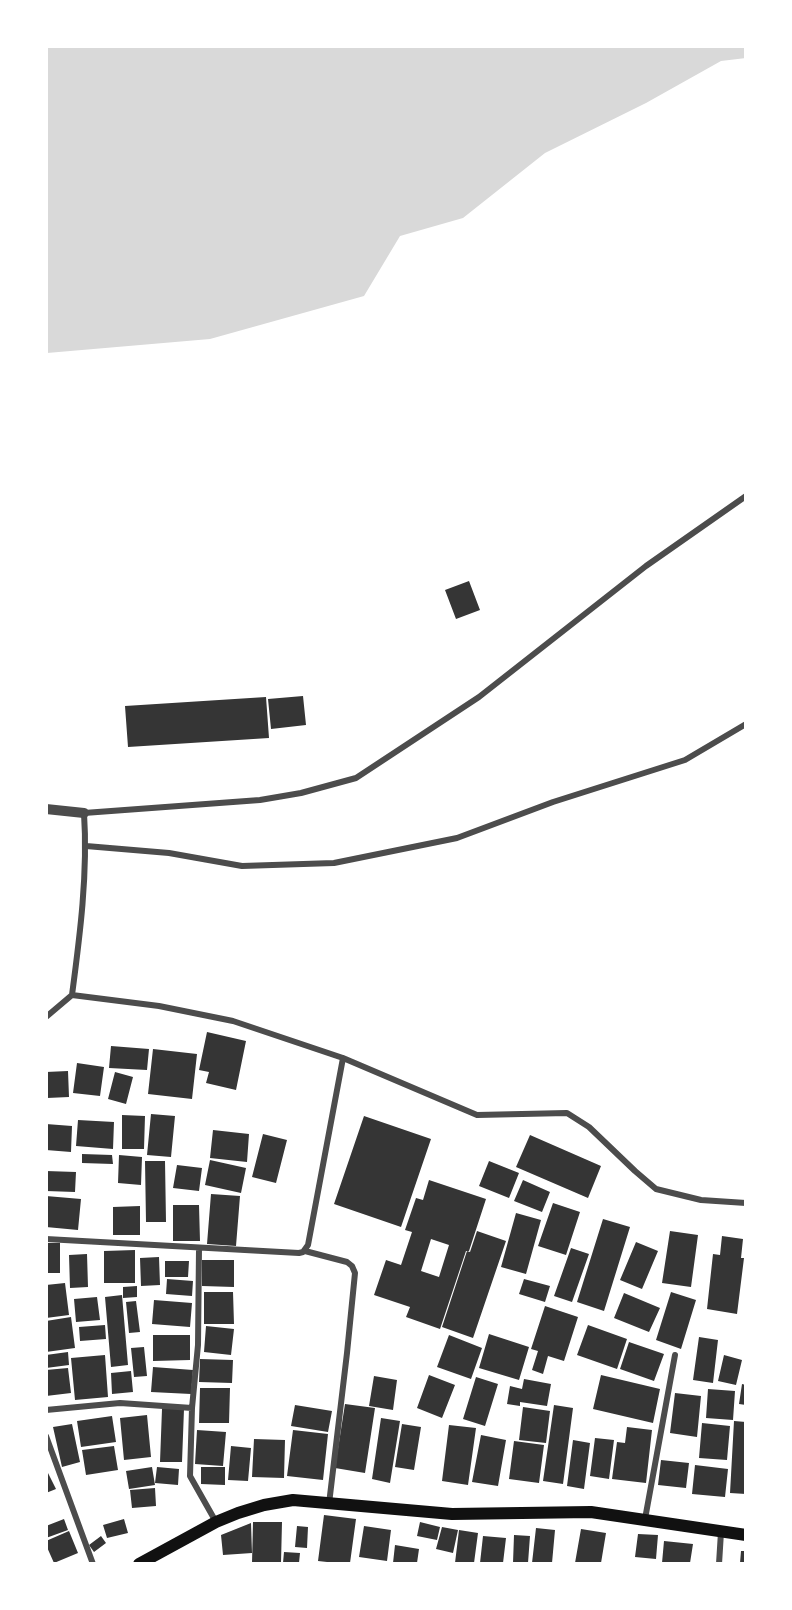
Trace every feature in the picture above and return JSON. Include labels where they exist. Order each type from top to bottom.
[{"type":"main road","points":[[139,1563],[216,1522],[264,1504],[293,1500],[452,1514],[591,1512],[746,1535]]},
{"type":"street","points":[[46,809],[84,813],[260,800],[300,793],[356,778],[479,697],[646,566],[746,496]]},
{"type":"street","points":[[86,846],[169,853],[242,866],[334,863],[457,838],[553,802],[685,760],[746,724]]},
{"type":"street","points":[[46,1017],[72,995],[86,846],[84,813]]},
{"type":"street","points":[[72,995],[159,1006],[233,1021],[343,1058],[477,1115],[567,1113],[589,1127],[656,1189],[702,1200],[746,1203]]},
{"type":"street","points":[[305,1251],[343,1058]]},
{"type":"street","points":[[46,1239],[298,1254],[305,1251],[347,1262],[352,1266],[355,1273],[347,1353],[328,1504]]},
{"type":"street","points":[[199,1249],[198,1345],[192,1408],[190,1476],[216,1522]]},
{"type":"street","points":[[645,1519],[675,1355]]},
{"type":"street","points":[[46,1410],[120,1402],[192,1408]]},
{"type":"street","points":[[46,1436],[93,1563]]},
{"type":"street","points":[[718,1563],[721,1531]]},
{"type":"shaded area","points":[[47,46],[745,46],[746,58],[721,61],[646,103],[545,153],[463,218],[400,236],[364,296],[210,339],[47,353]]},
{"type":"building","points":[[469,581],[480,610],[456,619],[445,590]]},
{"type":"building","points":[[303,696],[306,725],[271,729],[268,699]]},
{"type":"building","points":[[266,697],[269,738],[128,747],[125,706]]},
{"type":"building","points":[[207,1032],[246,1041],[236,1090],[206,1083],[209,1072],[199,1070]]},
{"type":"building","points":[[111,1046],[149,1049],[147,1070],[109,1068]]},
{"type":"building","points":[[153,1049],[197,1054],[192,1099],[148,1094]]},
{"type":"building","points":[[77,1063],[104,1067],[100,1096],[73,1093]]},
{"type":"building","points":[[68,1071],[69,1097],[47,1098],[46,1072]]},
{"type":"building","points":[[115,1072],[133,1077],[126,1104],[108,1099]]},
{"type":"building","points":[[151,1114],[175,1116],[171,1157],[147,1155]]},
{"type":"building","points":[[122,1115],[145,1116],[144,1149],[122,1149]]},
{"type":"building","points":[[364,1116],[431,1139],[401,1227],[334,1204]]},
{"type":"building","points":[[78,1120],[114,1122],[113,1149],[76,1146]]},
{"type":"building","points":[[46,1124],[72,1126],[71,1152],[46,1150]]},
{"type":"building","points":[[213,1130],[249,1134],[247,1162],[210,1158]]},
{"type":"building","points":[[263,1134],[287,1140],[276,1183],[252,1177]]},
{"type":"building","points":[[530,1135],[601,1166],[588,1198],[516,1167]]},
{"type":"building","points":[[82,1154],[112,1155],[113,1164],[82,1163]]},
{"type":"building","points":[[119,1155],[142,1157],[141,1185],[118,1183]]},
{"type":"building","points":[[210,1160],[246,1168],[241,1193],[205,1185]]},
{"type":"building","points":[[145,1161],[165,1161],[166,1222],[146,1222]]},
{"type":"building","points":[[489,1161],[519,1173],[509,1198],[479,1186]]},
{"type":"building","points":[[177,1165],[202,1168],[199,1191],[173,1188]]},
{"type":"building","points":[[46,1171],[76,1172],[75,1192],[46,1191]]},
{"type":"building","points":[[429,1180],[486,1199],[440,1329],[406,1317],[410,1307],[374,1295],[386,1260],[401,1265],[412,1232],[405,1230],[416,1198],[423,1200]],"holes":[[[431,1239],[449,1245],[439,1277],[421,1271]]]},
{"type":"building","points":[[523,1180],[550,1192],[542,1212],[514,1201]]},
{"type":"building","points":[[211,1194],[240,1196],[236,1246],[207,1244]]},
{"type":"building","points":[[46,1196],[81,1199],[78,1230],[46,1227]]},
{"type":"building","points":[[553,1203],[580,1212],[566,1255],[538,1246]]},
{"type":"building","points":[[173,1205],[199,1205],[200,1241],[173,1241]]},
{"type":"building","points":[[140,1206],[140,1235],[113,1235],[113,1207]]},
{"type":"building","points":[[516,1213],[541,1220],[526,1274],[501,1267]]},
{"type":"building","points":[[603,1219],[630,1227],[604,1311],[577,1302]]},
{"type":"building","points":[[477,1231],[506,1241],[473,1338],[442,1327],[467,1251],[470,1252]]},
{"type":"building","points":[[670,1231],[698,1235],[691,1287],[662,1283]]},
{"type":"building","points":[[722,1236],[743,1239],[741,1258],[744,1258],[737,1314],[707,1309],[713,1254],[720,1255]]},
{"type":"building","points":[[636,1242],[658,1251],[642,1289],[620,1280]]},
{"type":"building","points":[[46,1243],[60,1243],[60,1273],[46,1273]]},
{"type":"building","points":[[571,1248],[589,1254],[572,1302],[554,1296]]},
{"type":"building","points":[[135,1250],[135,1283],[104,1283],[104,1251]]},
{"type":"building","points":[[87,1254],[88,1287],[70,1288],[69,1255]]},
{"type":"building","points":[[159,1257],[160,1285],[141,1286],[140,1258]]},
{"type":"building","points":[[202,1260],[234,1260],[234,1287],[202,1286]]},
{"type":"building","points":[[165,1261],[189,1261],[188,1277],[165,1277]]},
{"type":"building","points":[[167,1279],[193,1281],[192,1296],[166,1294]]},
{"type":"building","points":[[524,1279],[550,1286],[545,1302],[519,1294]]},
{"type":"building","points":[[65,1283],[69,1315],[46,1318],[46,1285]]},
{"type":"building","points":[[137,1286],[137,1297],[123,1298],[123,1287]]},
{"type":"building","points":[[204,1292],[233,1292],[234,1324],[204,1324]]},
{"type":"building","points":[[671,1292],[696,1300],[681,1349],[656,1340]]},
{"type":"building","points":[[624,1293],[660,1308],[649,1332],[614,1318]]},
{"type":"building","points":[[122,1295],[128,1365],[111,1367],[105,1297]]},
{"type":"building","points":[[97,1297],[100,1320],[76,1322],[74,1299]]},
{"type":"building","points":[[154,1300],[192,1303],[190,1327],[152,1324]]},
{"type":"building","points":[[136,1301],[140,1332],[129,1333],[126,1302]]},
{"type":"building","points":[[545,1306],[578,1317],[564,1361],[548,1356],[543,1374],[532,1370],[538,1351],[531,1349]]},
{"type":"building","points":[[71,1317],[75,1348],[46,1352],[46,1321]]},
{"type":"building","points":[[105,1325],[106,1339],[80,1341],[79,1327]]},
{"type":"building","points":[[588,1325],[627,1339],[617,1369],[577,1355]]},
{"type":"building","points":[[206,1326],[234,1329],[231,1355],[204,1352]]},
{"type":"building","points":[[489,1334],[529,1347],[519,1380],[479,1368]]},
{"type":"building","points":[[153,1335],[190,1335],[190,1360],[153,1361]]},
{"type":"building","points":[[449,1335],[482,1348],[471,1379],[437,1367]]},
{"type":"building","points":[[699,1337],[718,1340],[713,1383],[693,1380]]},
{"type":"building","points":[[629,1342],[664,1354],[654,1381],[620,1369]]},
{"type":"building","points":[[144,1347],[147,1376],[134,1377],[131,1348]]},
{"type":"building","points":[[68,1352],[69,1365],[46,1368],[46,1355]]},
{"type":"building","points":[[105,1355],[108,1397],[75,1400],[71,1358]]},
{"type":"building","points":[[724,1355],[742,1360],[736,1385],[718,1381]]},
{"type":"building","points":[[200,1359],[233,1360],[232,1383],[199,1382]]},
{"type":"building","points":[[153,1367],[193,1370],[191,1394],[151,1392]]},
{"type":"building","points":[[68,1368],[71,1393],[46,1396],[46,1370]]},
{"type":"building","points":[[131,1371],[133,1392],[112,1394],[111,1373]]},
{"type":"building","points":[[429,1375],[455,1385],[442,1418],[417,1408]]},
{"type":"building","points":[[601,1375],[660,1389],[653,1423],[593,1409]]},
{"type":"building","points":[[374,1376],[397,1380],[393,1410],[369,1406]]},
{"type":"building","points":[[476,1377],[498,1384],[485,1426],[463,1419]]},
{"type":"building","points":[[524,1379],[551,1384],[547,1406],[520,1402],[520,1406],[507,1404],[510,1386],[522,1389]]},
{"type":"building","points":[[742,1384],[746,1385],[746,1405],[739,1404]]},
{"type":"building","points":[[200,1388],[230,1388],[229,1423],[199,1423]]},
{"type":"building","points":[[708,1389],[735,1391],[733,1420],[706,1418]]},
{"type":"building","points":[[675,1393],[701,1396],[697,1437],[670,1433]]},
{"type":"building","points":[[345,1404],[375,1408],[365,1473],[335,1468]]},
{"type":"building","points":[[295,1405],[332,1411],[328,1432],[291,1426]]},
{"type":"building","points":[[554,1405],[573,1408],[563,1484],[543,1481]]},
{"type":"building","points":[[523,1407],[550,1411],[546,1443],[519,1440]]},
{"type":"building","points":[[162,1409],[184,1409],[182,1462],[160,1462]]},
{"type":"building","points":[[147,1415],[151,1457],[124,1460],[120,1418]]},
{"type":"building","points":[[112,1416],[116,1442],[81,1447],[77,1421]]},
{"type":"building","points":[[381,1418],[400,1421],[390,1483],[372,1479]]},
{"type":"building","points":[[734,1421],[746,1422],[746,1494],[730,1493]]},
{"type":"building","points":[[702,1423],[730,1426],[727,1460],[699,1458]]},
{"type":"building","points":[[72,1424],[80,1462],[62,1467],[53,1427]]},
{"type":"building","points":[[402,1424],[421,1427],[414,1470],[395,1467]]},
{"type":"building","points":[[449,1425],[476,1428],[468,1485],[442,1481]]},
{"type":"building","points":[[627,1427],[652,1430],[646,1483],[612,1479],[617,1442],[625,1443]]},
{"type":"building","points":[[197,1430],[226,1432],[223,1466],[195,1464]]},
{"type":"building","points":[[293,1430],[328,1434],[323,1480],[287,1476]]},
{"type":"building","points":[[481,1435],[506,1440],[498,1486],[472,1482]]},
{"type":"building","points":[[595,1438],[614,1440],[609,1479],[590,1476]]},
{"type":"building","points":[[254,1439],[285,1440],[284,1478],[252,1477]]},
{"type":"building","points":[[573,1440],[590,1443],[584,1489],[567,1486]]},
{"type":"building","points":[[514,1441],[544,1445],[539,1483],[509,1479]]},
{"type":"building","points":[[114,1446],[118,1470],[86,1475],[82,1450]]},
{"type":"building","points":[[231,1446],[251,1448],[248,1481],[228,1480]]},
{"type":"building","points":[[661,1460],[689,1463],[686,1488],[658,1485]]},
{"type":"building","points":[[695,1465],[728,1469],[725,1497],[692,1494]]},
{"type":"building","points":[[152,1467],[155,1485],[129,1489],[126,1471]]},
{"type":"building","points":[[157,1467],[179,1469],[178,1485],[155,1483]]},
{"type":"building","points":[[201,1467],[225,1467],[225,1485],[201,1484]]},
{"type":"building","points":[[46,1469],[56,1489],[46,1493]]},
{"type":"building","points":[[155,1488],[156,1506],[132,1508],[130,1490]]},
{"type":"building","points":[[324,1515],[356,1519],[350,1563],[318,1561]]},
{"type":"building","points":[[64,1519],[68,1530],[46,1538],[46,1526]]},
{"type":"building","points":[[124,1519],[128,1533],[107,1538],[103,1525]]},
{"type":"building","points":[[253,1522],[282,1522],[281,1563],[252,1563]]},
{"type":"building","points":[[420,1522],[440,1527],[437,1540],[417,1536]]},
{"type":"building","points":[[251,1523],[252,1553],[223,1555],[221,1535]]},
{"type":"building","points":[[297,1526],[308,1527],[307,1548],[295,1547]]},
{"type":"building","points":[[364,1526],[391,1530],[387,1561],[359,1557]]},
{"type":"building","points":[[442,1527],[458,1530],[453,1553],[436,1549]]},
{"type":"building","points":[[536,1528],[555,1530],[552,1563],[532,1563]]},
{"type":"building","points":[[581,1529],[606,1533],[601,1563],[575,1563]]},
{"type":"building","points":[[459,1530],[478,1533],[474,1563],[455,1563]]},
{"type":"building","points":[[69,1531],[78,1553],[54,1563],[46,1541]]},
{"type":"building","points":[[638,1534],[658,1535],[656,1559],[635,1557]]},
{"type":"building","points":[[514,1535],[530,1536],[528,1563],[513,1563]]},
{"type":"building","points":[[101,1536],[106,1543],[94,1552],[89,1545]]},
{"type":"building","points":[[483,1536],[506,1538],[503,1563],[480,1563]]},
{"type":"building","points":[[664,1541],[693,1544],[690,1563],[662,1563]]},
{"type":"building","points":[[395,1545],[419,1549],[417,1563],[393,1563]]},
{"type":"building","points":[[741,1551],[746,1551],[746,1563],[740,1563]]},
{"type":"building","points":[[284,1552],[300,1553],[299,1563],[283,1563]]}]
